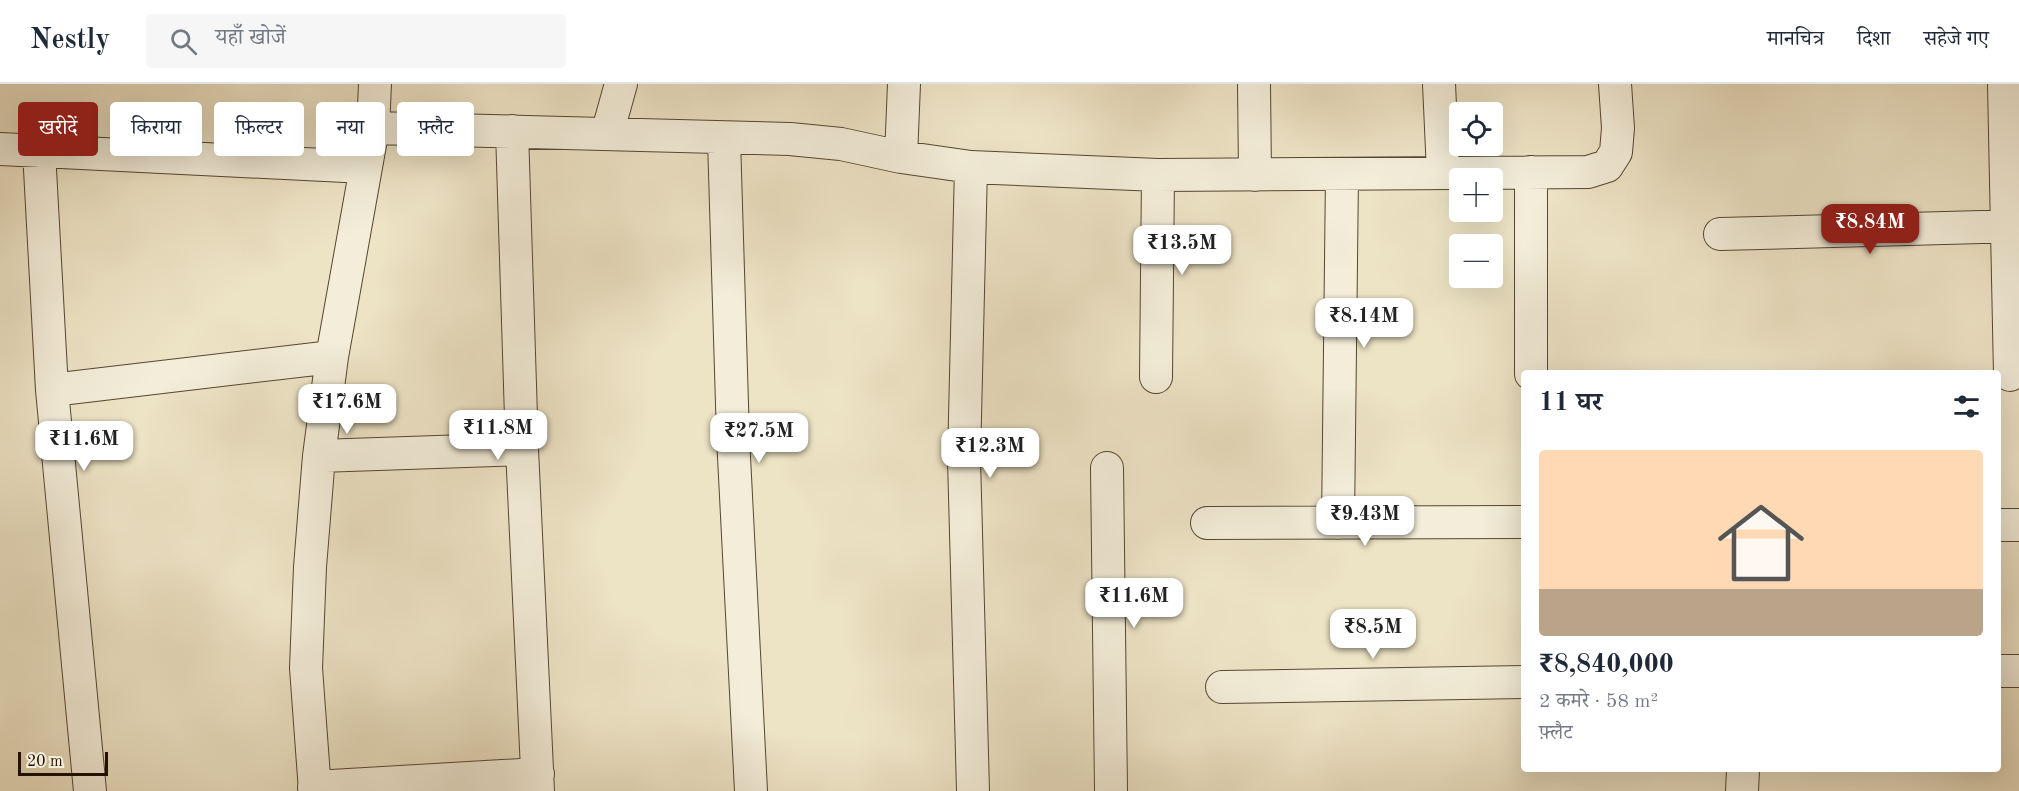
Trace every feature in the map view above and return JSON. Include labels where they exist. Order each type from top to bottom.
[{"type":"street","points":[[375,84],[375,102]]},
{"type":"street","points":[[607,134],[621,84]]},
{"type":"street","points":[[901,157],[904,84]]},
{"type":"street","points":[[1254,84],[1255,176]]},
{"type":"street","points":[[1439,84],[1443,172]]},
{"type":"street","points":[[385,128],[789,139],[841,144],[901,157],[972,167],[1158,175],[1588,172],[1607,166],[1616,152],[1618,128],[1615,84]]},
{"type":"street","points":[[2004,84],[2014,226],[2009,375]]},
{"type":"street","points":[[368,156],[332,357],[319,456],[310,567],[306,668],[314,789],[538,783],[522,449],[512,130]]},
{"type":"street","points":[[724,138],[733,437],[751,791]]},
{"type":"street","points":[[0,149],[18,150]]},
{"type":"street","points":[[98,154],[365,167]]},
{"type":"street","points":[[39,156],[52,390],[90,791]]},
{"type":"street","points":[[972,167],[964,459],[973,791]]},
{"type":"street","points":[[1531,172],[1531,370]]},
{"type":"street","points":[[1338,523],[1342,174]]},
{"type":"street","points":[[1156,377],[1158,175]]},
{"type":"street","points":[[1720,234],[2014,226]]},
{"type":"street","points":[[52,390],[332,357]]},
{"type":"street","points":[[319,456],[522,449]]},
{"type":"street","points":[[1107,468],[1111,791]]},
{"type":"street","points":[[1207,523],[1521,522]]},
{"type":"street","points":[[2001,525],[2019,525]]},
{"type":"street","points":[[2001,671],[2019,671]]},
{"type":"street","points":[[1222,687],[1521,682]]},
{"type":"street","points":[[1742,791],[1743,772]]}]
